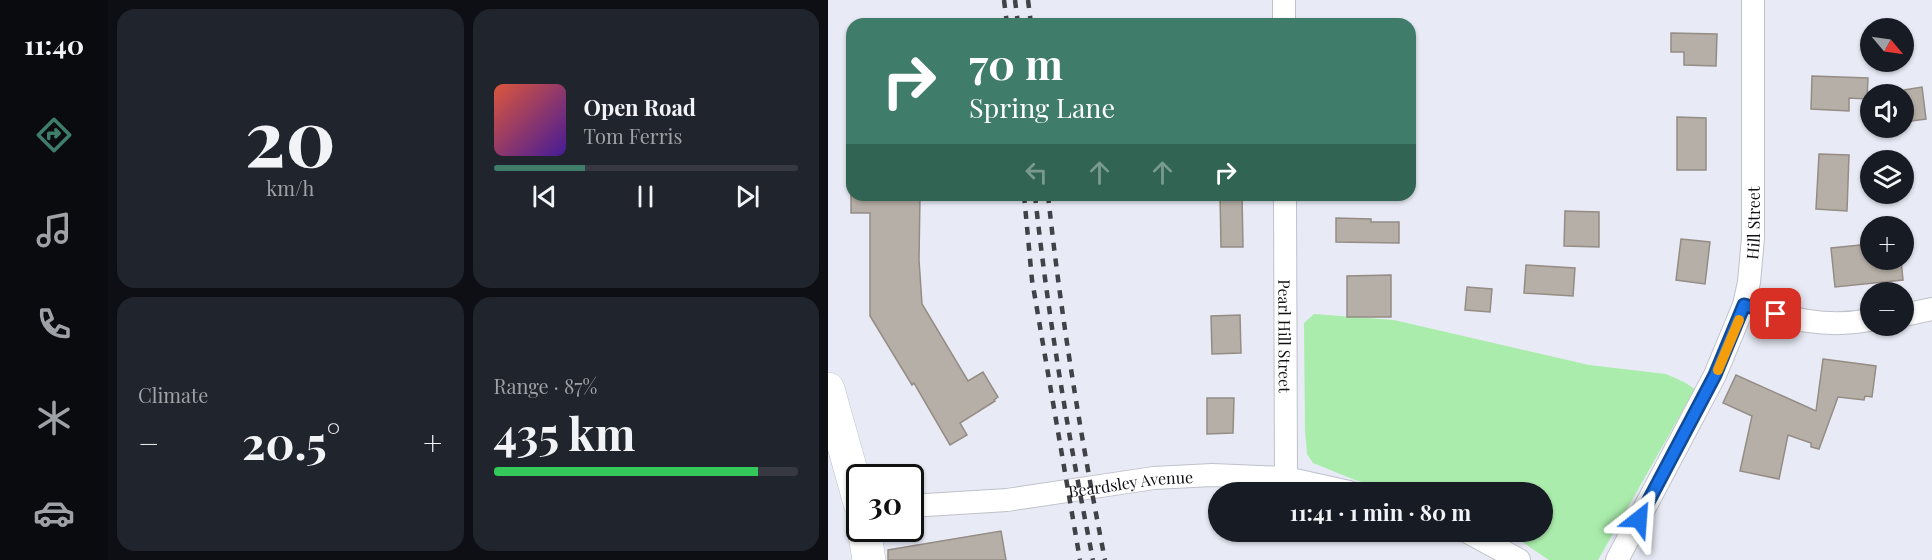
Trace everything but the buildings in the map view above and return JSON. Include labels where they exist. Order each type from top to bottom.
[{"type":"main road","points":[[828,389],[849,464]]},
{"type":"main road","points":[[866,542],[869,560]]},
{"type":"street","points":[[1284,0],[1284,18]]},
{"type":"street","name":"Hill Street","points":[[1617,560],[1715,375],[1744,305],[1749,282],[1753,238],[1753,0]]},
{"type":"street","name":"Pearl Hill Street","points":[[1285,201],[1286,478]]},
{"type":"street","points":[[1744,305],[1811,323],[1860,322]]},
{"type":"street","points":[[1914,313],[1932,309]]},
{"type":"street","name":"Beardsley Avenue","points":[[924,505],[1007,500],[1154,478],[1212,475],[1286,478],[1304,482]]},
{"type":"street","points":[[1486,542],[1519,560]]},
{"type":"green space","points":[[1314,314],[1394,320],[1589,365],[1666,374],[1695,389],[1598,560],[1549,560],[1522,542],[1553,542],[1553,482],[1362,482],[1313,463],[1307,454],[1305,430],[1304,323]]},
{"type":"railway","points":[[1004,0],[1006,18]]},
{"type":"railway","points":[[1015,0],[1017,18]]},
{"type":"railway","points":[[1028,0],[1030,18]]},
{"type":"railway","points":[[1025,201],[1032,280],[1080,560]]},
{"type":"railway","points":[[1036,201],[1060,378],[1093,560]]},
{"type":"railway","points":[[1049,201],[1072,378],[1105,560]]},
{"type":"slow traffic","points":[[1718,370],[1739,320]]},
{"type":"route","points":[[1639,519],[1715,375],[1744,305],[1776,314]]}]
